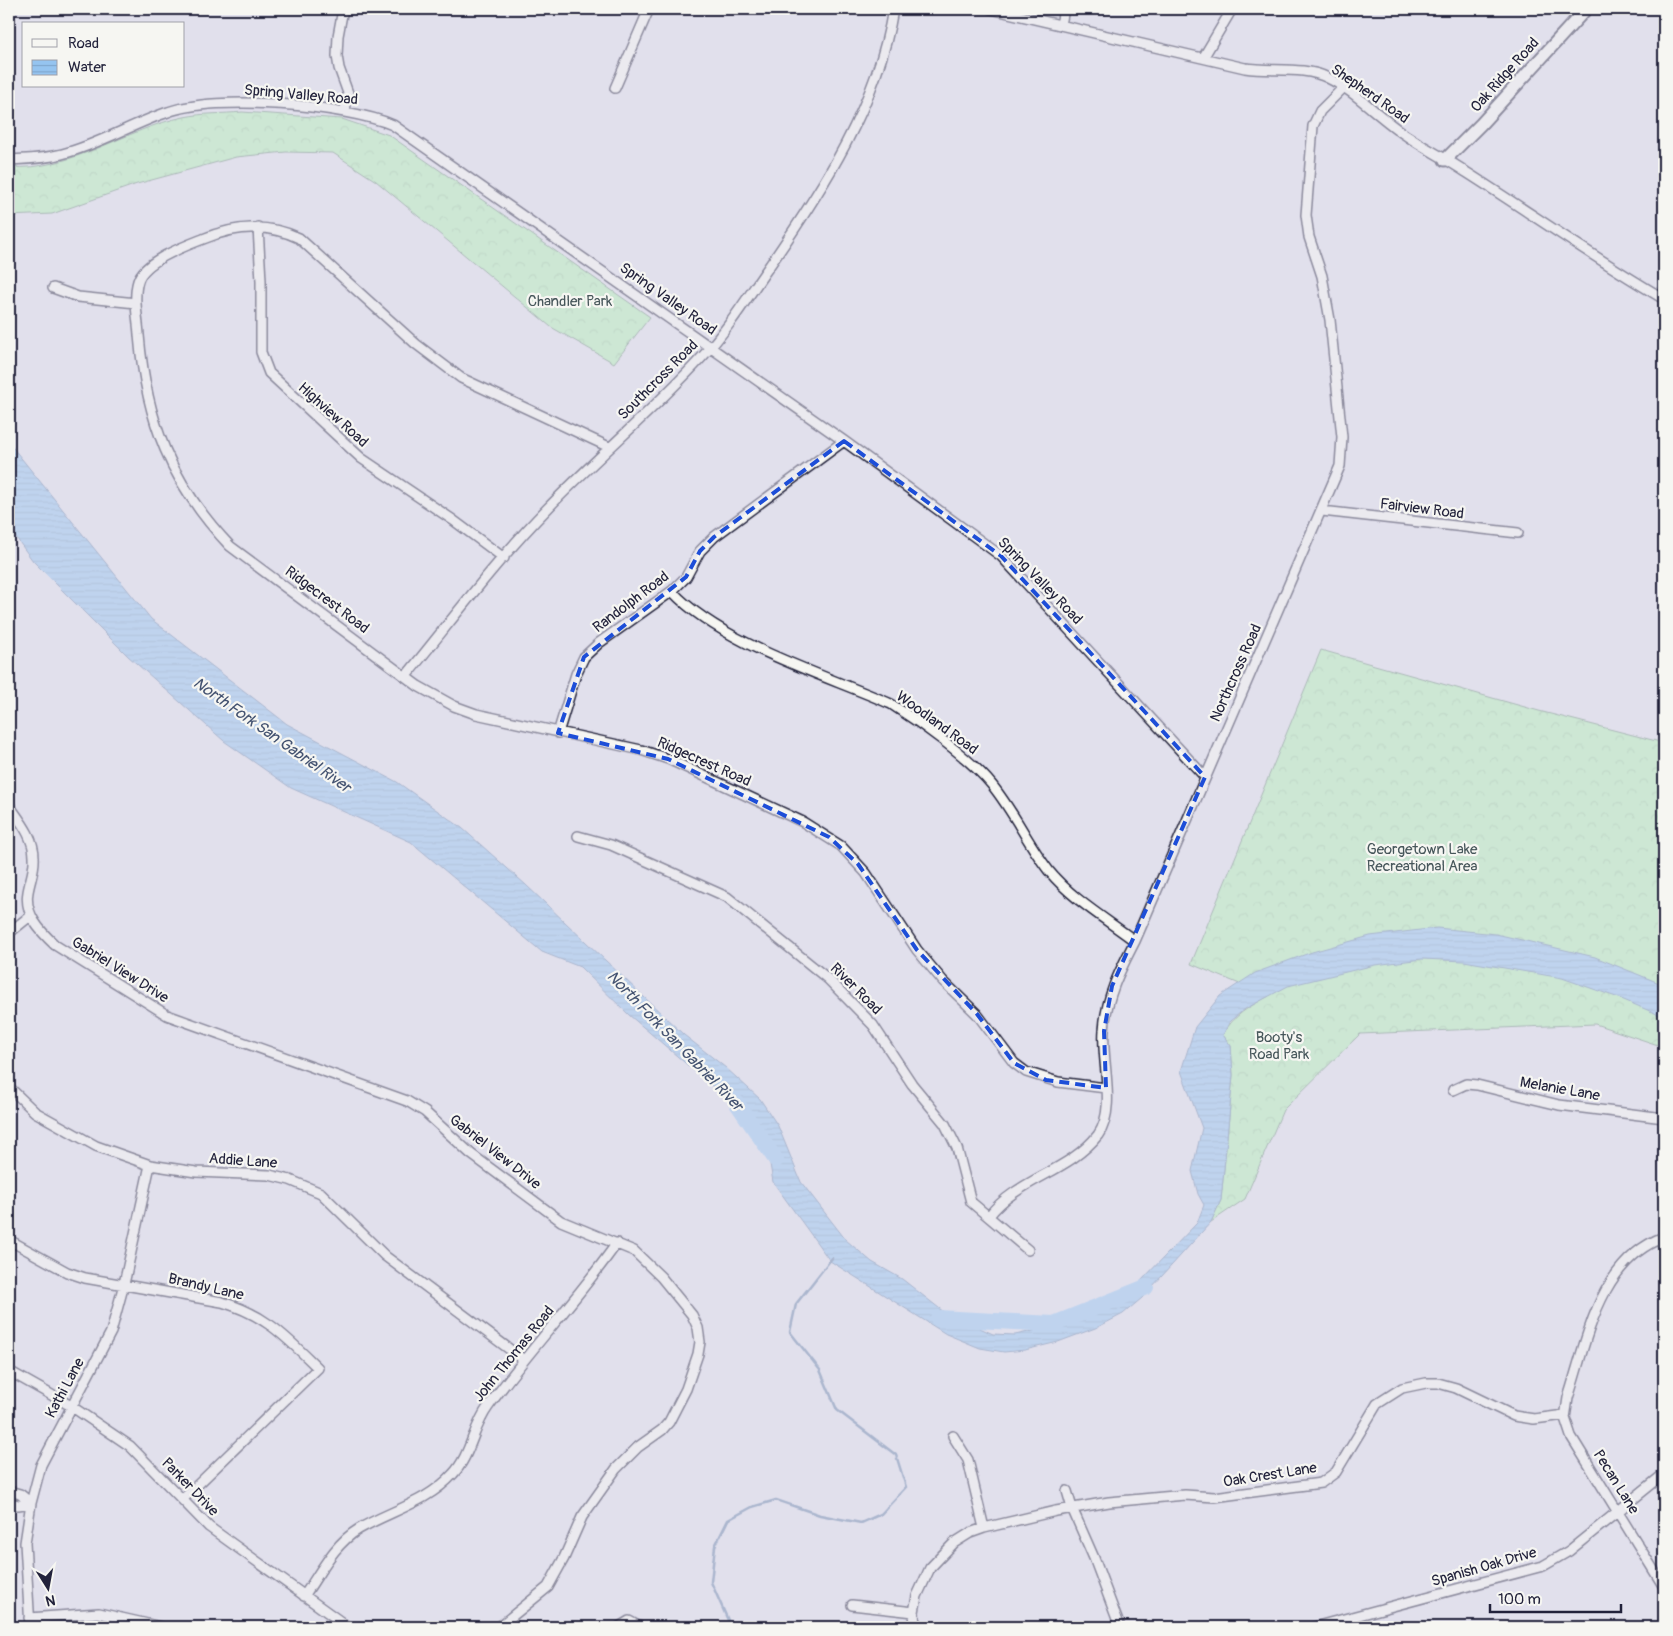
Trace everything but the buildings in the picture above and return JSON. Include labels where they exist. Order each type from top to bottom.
[{"type":"street","points":[[343,9],[338,36],[337,56],[339,68],[348,93],[345,111]]},
{"type":"street","points":[[615,88],[648,9]]},
{"type":"street","name":"Southcross Road","points":[[406,676],[545,510],[685,375],[711,347],[782,247],[839,156],[874,79],[884,50],[893,9]]},
{"type":"street","name":"Shepherd Road","points":[[991,9],[1261,70],[1316,73],[1327,77],[1405,135],[1464,170],[1592,256],[1664,299]]},
{"type":"street","points":[[1061,25],[1064,9]]},
{"type":"street","points":[[1204,58],[1232,9]]},
{"type":"street","name":"Oak Ridge Road","points":[[1445,160],[1481,124],[1586,9]]},
{"type":"street","name":"Northcross Road","points":[[988,1216],[1013,1194],[1080,1154],[1098,1134],[1105,1120],[1104,1031],[1107,1004],[1112,986],[1134,941],[1206,777],[1340,466],[1342,437],[1328,309],[1322,276],[1307,230],[1306,201],[1311,136],[1315,121],[1327,103],[1343,88]]},
{"type":"street","name":"Spring Valley Road","points":[[9,160],[44,158],[66,153],[169,111],[198,104],[228,103],[345,111],[380,120],[406,132],[844,441],[1001,556],[1206,777]]},
{"type":"street","name":"Ridgecrest Road","points":[[609,447],[461,378],[416,344],[299,238],[276,230],[258,227],[232,230],[181,247],[146,269],[138,281],[136,303],[147,397],[155,426],[189,497],[207,522],[230,546],[438,698],[469,711],[558,733],[641,750],[668,759],[803,822],[829,837],[853,858],[866,873],[917,950],[943,980],[977,1014],[1014,1063],[1026,1072],[1046,1080],[1106,1088]]},
{"type":"street","name":"Highview Road","points":[[258,227],[262,299],[261,352],[269,373],[362,458],[504,558]]},
{"type":"street","points":[[53,288],[78,297],[136,303]]},
{"type":"street","name":"Randolph Road","points":[[558,733],[576,674],[584,658],[599,642],[672,592],[686,578],[700,551],[714,537],[844,441]]},
{"type":"street","name":"Fairview Road","points":[[1322,510],[1518,533]]},
{"type":"street","name":"Woodland Road","points":[[672,592],[686,607],[752,646],[892,704],[906,714],[977,769],[993,786],[1041,859],[1060,883],[1134,941]]},
{"type":"street","points":[[9,805],[28,834],[33,846],[34,869],[28,903],[30,916],[9,933]]},
{"type":"street","name":"River Road","points":[[578,836],[611,845],[727,897],[828,979],[873,1025],[912,1084],[945,1124],[957,1148],[971,1202],[1028,1250]]},
{"type":"street","name":"Gabriel View Drive","points":[[30,916],[43,934],[55,945],[167,1015],[407,1101],[425,1112],[471,1154],[562,1221],[634,1251],[644,1259],[692,1315],[698,1328],[700,1342],[698,1354],[686,1389],[669,1422],[662,1430],[638,1446],[616,1469],[582,1517],[564,1558],[548,1587],[499,1627]]},
{"type":"street","name":"Melanie Lane","points":[[1453,1090],[1466,1084],[1477,1085],[1559,1106],[1664,1118]]},
{"type":"street","name":"Addie Lane","points":[[9,1087],[35,1112],[108,1151],[150,1165],[196,1172],[269,1174],[290,1180],[321,1193],[334,1203],[385,1256],[524,1360]]},
{"type":"street","name":"Kathi Lane","points":[[30,1623],[25,1543],[31,1503],[41,1465],[111,1332],[124,1284],[150,1165]]},
{"type":"street","points":[[1565,1415],[1568,1398],[1604,1292],[1622,1266],[1634,1255],[1664,1238]]},
{"type":"street","name":"Brandy Lane","points":[[9,1240],[67,1272],[85,1278],[241,1308],[258,1316],[278,1331],[318,1368],[183,1499]]},
{"type":"street","name":"John Thomas Road","points":[[304,1596],[340,1544],[359,1529],[415,1503],[453,1474],[468,1450],[486,1410],[524,1360],[574,1301],[617,1243]]},
{"type":"street","name":"Parker Drive","points":[[9,1371],[71,1406],[130,1446],[210,1527],[348,1627]]},
{"type":"street","name":"Oak Crest Lane","points":[[914,1612],[923,1582],[941,1555],[954,1543],[984,1528],[1072,1508],[1108,1502],[1185,1495],[1228,1496],[1321,1483],[1336,1472],[1377,1404],[1391,1393],[1414,1384],[1438,1383],[1450,1386],[1514,1416],[1534,1419],[1565,1415]]},
{"type":"street","name":"Pecan Lane","points":[[1565,1415],[1571,1436],[1664,1587]]},
{"type":"street","points":[[953,1436],[968,1460],[984,1528]]},
{"type":"street","name":"Spanish Oak Drive","points":[[1314,1627],[1543,1566],[1562,1556],[1664,1474]]},
{"type":"street","points":[[9,1491],[20,1494],[31,1503]]},
{"type":"street","points":[[1067,1491],[1072,1508],[1094,1558],[1120,1627]]},
{"type":"street","points":[[9,1503],[18,1505],[31,1503]]},
{"type":"street","points":[[852,1605],[914,1612],[915,1627]]},
{"type":"street","points":[[30,1623],[99,1613],[161,1627]]},
{"type":"street","points":[[619,1627],[629,1621],[640,1627]]},
{"type":"highlighted area","points":[[844,441],[1001,556],[1205,777],[1112,986],[1104,1031],[1106,1088],[1046,1080],[1014,1063],[977,1014],[917,950],[858,864],[829,837],[668,759],[558,733],[584,657],[686,577],[700,551],[714,537]]},
{"type":"green space","name":"Chandler Park","points":[[242,112],[342,119],[389,135],[650,317],[614,363],[551,327],[376,181],[333,153],[286,152],[236,157],[137,184],[52,214],[9,216],[9,167],[32,167],[54,163],[98,148],[141,130],[184,117]]},
{"type":"green space","name":"Georgetown Lake Recreational Area","points":[[1321,650],[1539,711],[1664,743],[1664,1047],[1595,1024],[1360,1034],[1283,1110],[1245,1199],[1211,1222],[1221,1200],[1233,1075],[1231,1046],[1223,1035],[1237,1017],[1269,996],[1191,964]]},
{"type":"water","points":[[9,443],[151,619],[287,724],[397,782],[462,828],[526,885],[684,1035],[726,1068],[760,1099],[778,1126],[801,1182],[846,1240],[872,1262],[902,1279],[944,1312],[993,1334],[1015,1335],[1078,1321],[1116,1304],[1197,1223],[1204,1205],[1198,1194],[1192,1171],[1202,1128],[1181,1071],[1195,1027],[1220,996],[1255,973],[1312,952],[1370,936],[1437,928],[1496,934],[1595,957],[1664,985],[1664,1017],[1619,998],[1562,978],[1464,961],[1422,959],[1375,965],[1288,986],[1245,1009],[1230,1021],[1223,1035],[1231,1046],[1233,1075],[1221,1200],[1211,1222],[1142,1298],[1123,1314],[1098,1327],[1058,1342],[1025,1350],[1004,1352],[980,1348],[946,1334],[830,1261],[773,1182],[769,1158],[759,1129],[725,1097],[629,1015],[580,967],[542,952],[411,842],[291,788],[224,741],[128,656],[33,561],[9,528]]},
{"type":"waterway","name":"North Fork San Gabriel River","points":[[736,1102],[776,1160]]},
{"type":"waterway","points":[[731,1627],[711,1582],[715,1546],[728,1520],[752,1507],[776,1500],[820,1515],[861,1523],[881,1514],[906,1487],[896,1455],[837,1410],[820,1370],[790,1332],[796,1304],[832,1258]]},
{"type":"waterway","name":"North Fork San Gabriel River","points":[[938,1318],[1054,1324],[1146,1287]]},
{"type":"park label","name":"Booty's Road Park","points":[[1279,1046]]}]
